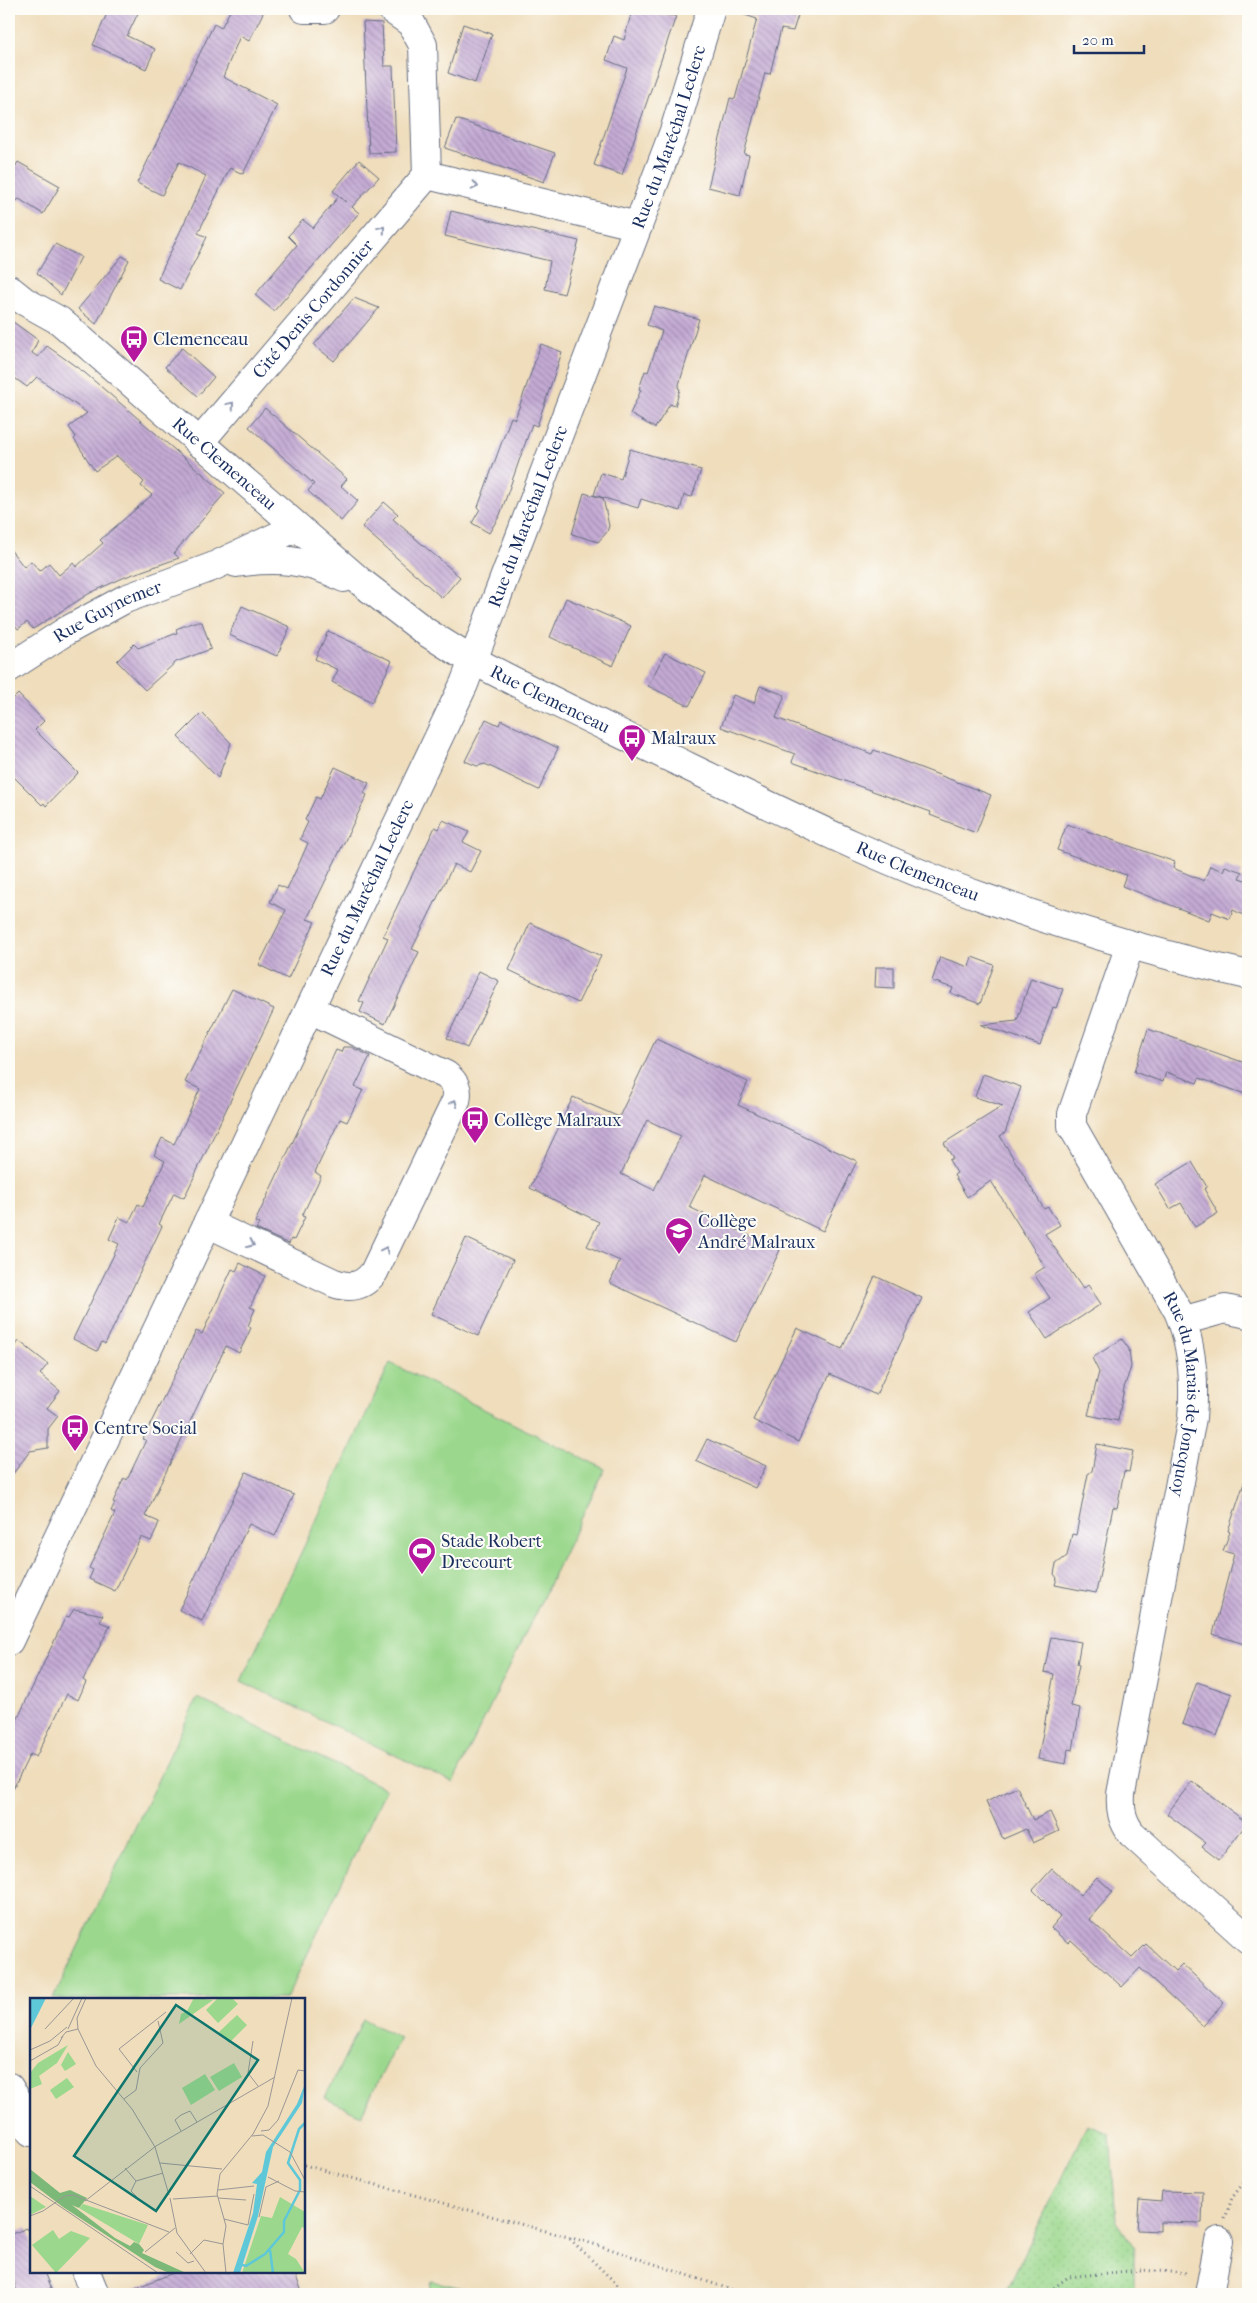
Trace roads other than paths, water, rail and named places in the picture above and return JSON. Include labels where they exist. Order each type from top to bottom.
[{"type":"street","points":[[304,9],[325,9]]},
{"type":"street","points":[[391,9],[403,15],[411,23],[423,45],[427,175],[638,226]]},
{"type":"street","name":"Rue du Maréchal Leclerc","points":[[9,1641],[457,701],[474,661],[683,106],[711,9]]},
{"type":"street","name":"Cité Denis Cordonnier","points":[[199,442],[427,175]]},
{"type":"street","name":"Rue Clemenceau","points":[[14,296],[60,321],[374,592],[434,637],[474,661],[855,845],[987,899],[1130,945],[1248,974]]},
{"type":"street","name":"Rue Guynemer","points":[[238,555],[250,540],[258,524],[259,508],[255,491]]},
{"type":"street","name":"Rue Guynemer","points":[[9,668],[66,631],[125,599],[212,567],[300,530]]},
{"type":"street","name":"Rue Guynemer","points":[[273,559],[294,546],[300,530]]},
{"type":"street","name":"Rue Guynemer","points":[[212,567],[273,559],[288,559],[318,566],[374,592]]},
{"type":"street","name":"Rue du Marais de Joncquoy","points":[[1130,945],[1072,1114],[1072,1126],[1182,1321],[1193,1366],[1192,1418],[1121,1794],[1121,1811],[1122,1819],[1132,1834],[1248,1939]]},
{"type":"street","points":[[207,1223],[334,1282],[344,1286],[359,1286],[374,1272],[417,1183],[456,1101],[457,1090],[455,1084],[446,1075],[310,1009]]},
{"type":"street","points":[[1182,1321],[1225,1309],[1248,1314]]},
{"type":"street","points":[[9,2087],[20,2104],[30,2129]]},
{"type":"street","points":[[1211,2284],[1219,2241]]},
{"type":"street","points":[[86,2273],[95,2294]]},
{"type":"place","name":"Clemenceau","points":[[134,363]]},
{"type":"place","name":"Malraux","points":[[632,762]]},
{"type":"place","name":"Collège Malraux","points":[[475,1144]]},
{"type":"place","name":"Collège André Malraux","points":[[679,1255]]},
{"type":"place","name":"Centre Social","points":[[75,1452]]},
{"type":"place","name":"Stade Robert Drecourt","points":[[422,1575]]}]
